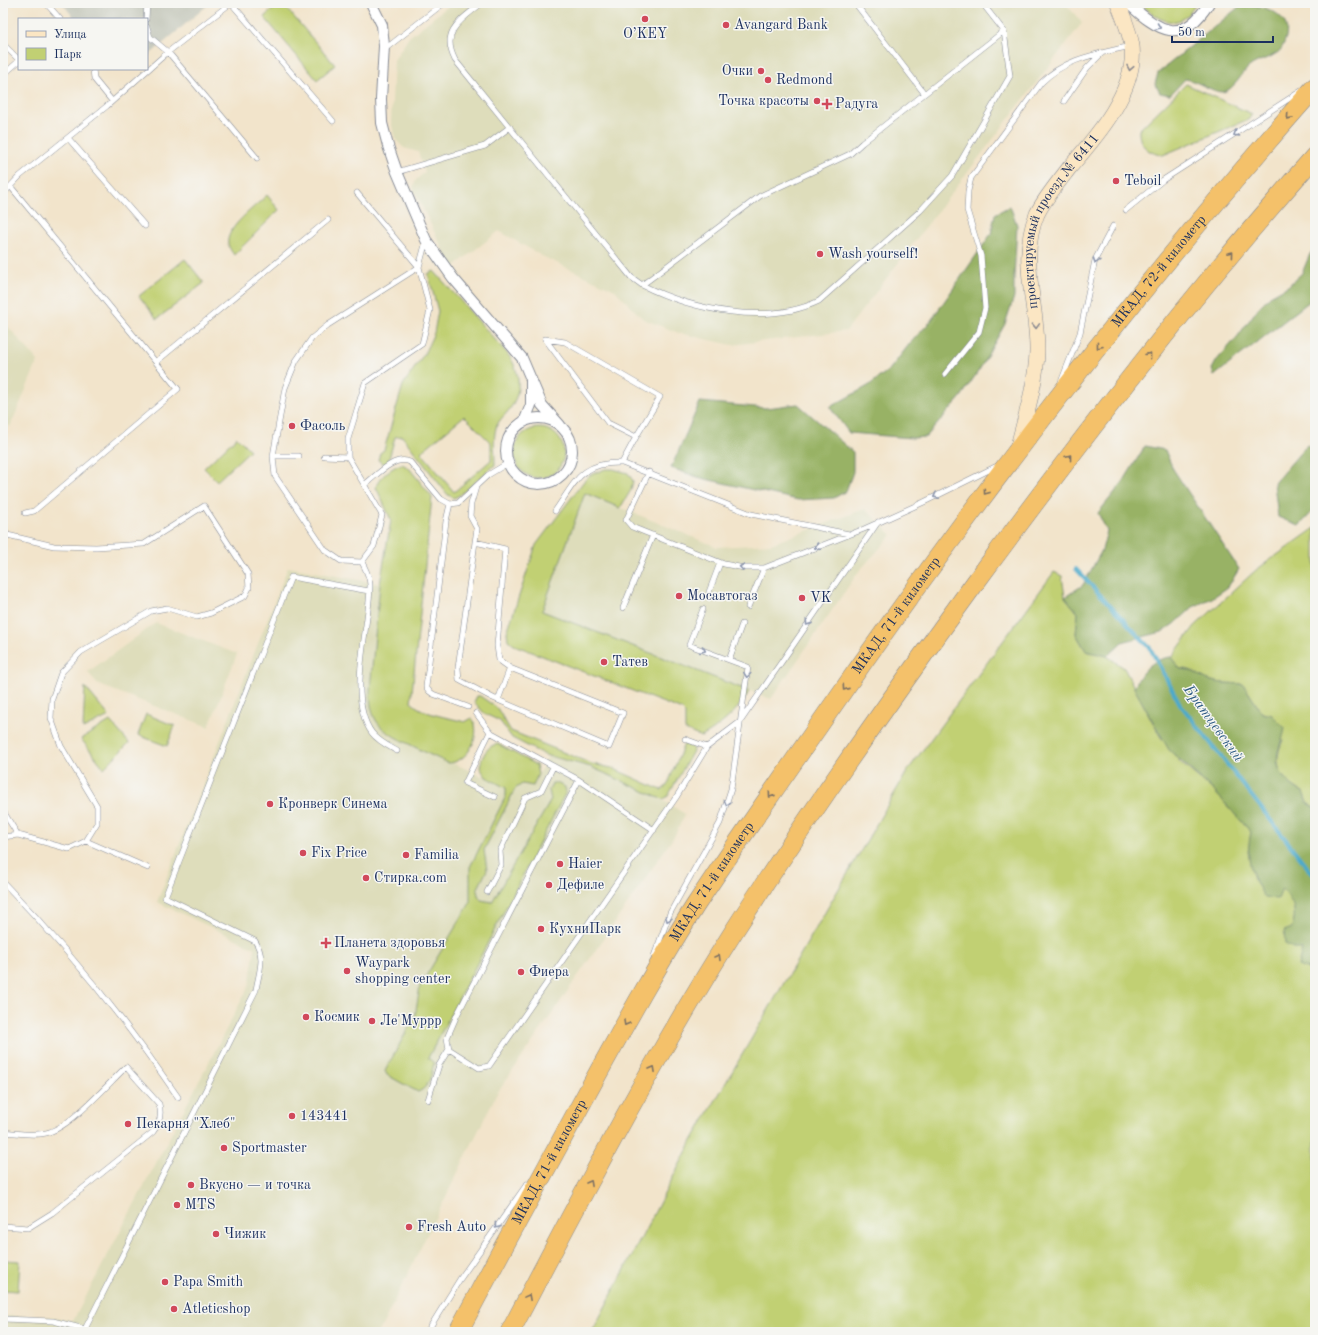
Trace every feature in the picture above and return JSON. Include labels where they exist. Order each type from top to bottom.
[{"type":"highway","name":"МКАД, 72-й километр","points":[[1013,455],[1171,254],[1315,87]]},
{"type":"highway","points":[[510,1332],[570,1218],[673,1033],[733,932],[790,846],[910,673],[1045,488],[1198,294],[1315,156]]},
{"type":"highway","name":"МКАД, 71-й километр","points":[[458,1332],[530,1196],[637,1003],[694,908],[877,641],[1013,455]]},
{"type":"street","points":[[371,3],[382,25],[384,50],[381,99],[382,123],[397,172],[426,240],[453,278],[522,358],[542,405],[560,425],[568,434],[572,447],[571,460],[565,471],[555,480],[542,484],[531,483],[520,478],[508,464],[506,455],[507,444],[512,432],[524,422],[535,418],[547,419],[560,425]]},
{"type":"street","name":"проектируемый проезд № 6411","points":[[1013,455],[1033,384],[1037,353],[1036,315],[1028,269],[1030,236],[1038,213],[1062,177],[1094,140],[1127,85],[1132,46],[1118,3]]},
{"type":"street","points":[[1128,3],[1154,26],[1166,30],[1180,30],[1199,18],[1208,3]]},
{"type":"street","points":[[524,422],[531,405],[531,378]]},
{"type":"lane","points":[[46,3],[59,18]]},
{"type":"lane","points":[[146,18],[147,3]]},
{"type":"lane","points":[[148,70],[231,3],[333,121]]},
{"type":"lane","points":[[384,50],[444,3]]},
{"type":"lane","points":[[482,3],[453,28],[449,40],[450,50],[455,60],[631,277],[642,285],[666,297],[725,312],[767,313],[804,308],[819,301],[920,211],[952,176],[1010,76],[1004,31],[982,3]]},
{"type":"lane","points":[[855,3],[924,93]]},
{"type":"lane","points":[[148,30],[150,37],[168,52],[257,158]]},
{"type":"lane","points":[[642,285],[760,196],[850,154],[924,93],[1004,31]]},
{"type":"lane","points":[[3,44],[18,59]]},
{"type":"lane","points":[[945,374],[979,332],[985,308],[981,256],[967,210],[968,191],[972,178],[1036,89],[1050,73],[1061,66],[1080,58],[1132,46]]},
{"type":"lane","points":[[1064,101],[1087,68],[1101,53]]},
{"type":"lane","points":[[3,75],[18,61]]},
{"type":"lane","points":[[92,70],[94,79],[112,101]]},
{"type":"lane","points":[[3,194],[20,176],[68,138],[147,70]]},
{"type":"lane","points":[[1126,210],[1163,180],[1259,119],[1315,81]]},
{"type":"lane","points":[[397,172],[485,146],[510,126]]},
{"type":"lane","points":[[68,138],[145,226]]},
{"type":"lane","points":[[11,187],[178,389],[34,511],[25,513]]},
{"type":"lane","points":[[357,193],[419,267],[430,310],[422,344],[364,383],[348,440],[348,457],[382,515],[374,546],[362,562]]},
{"type":"lane","points":[[156,362],[328,220]]},
{"type":"lane","points":[[1052,404],[1080,333],[1095,260],[1113,226]]},
{"type":"lane","points":[[362,562],[342,561],[325,550],[275,476],[273,456],[285,388],[296,361],[312,338],[328,325],[419,267],[426,240]]},
{"type":"lane","points":[[622,463],[660,396],[565,342],[546,339],[608,423],[636,437]]},
{"type":"lane","points":[[648,472],[626,520],[632,527],[720,563],[744,568],[764,568],[924,502],[1013,455]]},
{"type":"lane","points":[[273,456],[300,456]]},
{"type":"lane","points":[[324,456],[348,457]]},
{"type":"lane","points":[[364,485],[395,461],[406,460],[410,462],[441,499],[450,504],[458,503],[488,475],[508,464]]},
{"type":"lane","points":[[555,511],[580,476],[592,467],[607,463],[622,463],[648,472],[730,507],[751,514],[849,534]]},
{"type":"lane","points":[[475,542],[505,549],[497,646],[499,660],[510,668],[623,714],[609,747],[498,700],[459,680],[458,668],[475,542],[477,529],[470,516],[471,504],[476,487]]},
{"type":"lane","points":[[450,504],[445,529],[426,687],[429,692],[433,694],[468,707]]},
{"type":"lane","points":[[3,534],[54,546],[96,547],[144,544],[204,506],[248,574],[249,588],[245,596],[211,613],[197,616],[167,608],[151,611],[81,652],[61,673],[52,699],[51,718],[61,746],[97,806],[97,823],[86,841],[69,849],[18,836],[3,837]]},
{"type":"lane","points":[[579,780],[446,1038],[449,1049],[479,1068],[489,1066],[681,791],[707,747],[740,722],[878,522]]},
{"type":"lane","points":[[623,608],[653,535]]},
{"type":"lane","points":[[362,562],[370,583],[360,686],[360,704],[372,734],[397,751]]},
{"type":"lane","points":[[709,592],[720,563]]},
{"type":"lane","points":[[748,607],[764,568]]},
{"type":"lane","points":[[3,1319],[53,1320],[85,1330],[256,990],[262,961],[261,950],[255,941],[165,897],[291,577],[369,591]]},
{"type":"lane","points":[[637,1003],[670,913],[720,823],[731,789],[748,668],[689,645],[702,609]]},
{"type":"lane","points":[[728,660],[742,624]]},
{"type":"lane","points":[[498,700],[510,668]]},
{"type":"lane","points":[[476,713],[490,732],[579,780],[654,830]]},
{"type":"lane","points":[[490,732],[465,783],[495,797]]},
{"type":"lane","points":[[685,739],[707,747]]},
{"type":"lane","points":[[487,892],[501,866],[500,851],[525,798],[540,791],[553,767]]},
{"type":"lane","points":[[3,811],[18,836]]},
{"type":"lane","points":[[86,841],[148,868]]},
{"type":"lane","points":[[3,882],[48,928],[145,1049],[178,1097]]},
{"type":"lane","points":[[428,1100],[439,1065],[449,1049]]},
{"type":"lane","points":[[3,1132],[45,1134],[56,1130],[68,1122],[126,1067],[159,1104],[161,1112],[160,1120],[153,1132],[52,1213],[28,1228],[3,1226]]},
{"type":"lane","points":[[537,1171],[569,1126]]},
{"type":"lane","points":[[427,1332],[460,1279],[532,1177]]},
{"type":"shaded area","points":[[62,3],[210,3],[148,56],[148,18],[74,18]]},
{"type":"shaded area","points":[[452,3],[1065,3],[1082,23],[846,331],[732,345],[679,333],[643,319],[615,290],[542,256],[499,231],[452,268],[413,188],[416,180],[425,172],[418,152],[404,148],[395,139],[391,121],[394,60],[409,37]]},
{"type":"shaded area","points":[[3,321],[38,361],[10,427],[3,421]]},
{"type":"shaded area","points":[[585,493],[717,547],[771,544],[865,509],[892,535],[859,571],[771,699],[542,611]]},
{"type":"shaded area","points":[[288,567],[380,584],[370,697],[372,714],[388,735],[501,784],[533,786],[548,756],[559,760],[574,762],[591,767],[659,798],[685,814],[675,835],[496,1095],[379,1332],[3,1332],[3,1316],[55,1317],[73,1321],[249,986],[255,948],[157,902]]},
{"type":"shaded area","points":[[156,623],[237,654],[209,727],[97,684],[88,672]]},
{"type":"green space","points":[[280,3],[282,3],[335,65],[317,80],[264,17]]},
{"type":"green space","points":[[1140,3],[1196,3],[1190,12],[1183,18],[1176,21],[1169,21],[1154,15]]},
{"type":"green space","points":[[1250,4],[1276,13],[1285,23],[1287,29],[1286,37],[1279,52],[1249,67],[1227,91],[1219,92],[1185,79],[1170,95],[1160,93],[1155,84],[1158,73],[1240,6]]},
{"type":"green space","points":[[1186,84],[1252,114],[1249,119],[1163,155],[1149,151],[1140,140],[1139,130]]},
{"type":"green space","points":[[267,195],[279,210],[234,255],[228,244],[228,238],[231,231],[242,218]]},
{"type":"green space","points":[[1010,206],[1017,225],[1014,297],[1005,324],[981,367],[961,397],[926,437],[912,438],[849,433],[830,407],[868,386],[890,369],[911,342],[930,322],[991,234],[995,214]]},
{"type":"green space","points":[[1315,248],[1315,297],[1214,376],[1212,369],[1217,360],[1238,336],[1259,307],[1270,296],[1288,286],[1302,273],[1310,254]]},
{"type":"green space","points":[[185,259],[204,283],[157,319],[139,296]]},
{"type":"green space","points":[[434,271],[507,353],[515,367],[518,381],[518,389],[513,403],[499,421],[496,428],[494,441],[495,465],[460,495],[454,498],[448,495],[402,436],[395,437],[388,462],[383,464],[378,460],[380,453],[384,450],[403,385],[424,354],[434,333],[438,311],[428,274]],"holes":[[[464,416],[491,443],[491,460],[454,492],[421,452]]]},
{"type":"green space","points":[[700,402],[766,408],[798,404],[853,452],[853,472],[846,491],[834,498],[798,500],[701,478],[671,468]]},
{"type":"green space","points":[[539,428],[549,430],[557,435],[562,443],[564,453],[562,463],[557,471],[549,476],[539,478],[529,476],[521,471],[516,463],[514,453],[516,443],[521,435],[529,430]]},
{"type":"green space","points":[[237,437],[250,450],[217,481],[204,468]]},
{"type":"green space","points":[[1307,445],[1315,448],[1315,509],[1299,526],[1278,517],[1274,483]]},
{"type":"green space","points":[[1145,446],[1165,450],[1173,469],[1239,569],[1228,587],[1212,598],[1193,607],[1178,621],[1162,632],[1122,642],[1107,656],[1086,651],[1076,634],[1078,613],[1065,597],[1083,585],[1102,550],[1107,531],[1098,513],[1123,482]]},
{"type":"green space","points":[[402,464],[409,468],[432,497],[411,702],[422,710],[436,715],[465,722],[472,718],[476,732],[475,739],[467,753],[455,762],[448,763],[391,735],[384,730],[375,717],[370,700],[380,584],[391,520],[376,487],[386,473],[394,467]]},
{"type":"green space","points":[[605,469],[613,469],[628,473],[633,481],[631,490],[620,508],[585,493],[542,611],[749,691],[735,711],[714,729],[701,737],[685,730],[685,713],[682,710],[514,645],[508,640],[507,632],[536,545],[584,481],[590,475]]},
{"type":"green space","points":[[1315,528],[1315,808],[1307,803],[1303,792],[1283,777],[1278,764],[1278,757],[1283,740],[1272,715],[1262,713],[1243,684],[1210,681],[1191,671],[1180,669],[1171,658],[1195,626],[1256,570]]},
{"type":"green space","points":[[1054,572],[1062,576],[1065,597],[1078,613],[1076,634],[1086,651],[1107,656],[1124,668],[1160,736],[1181,763],[1214,791],[1251,832],[1248,852],[1254,880],[1282,889],[1293,901],[1295,916],[1292,928],[1302,949],[1306,969],[1315,968],[1315,1332],[592,1332],[693,1139],[908,770]]},
{"type":"green space","points":[[1171,657],[1180,669],[1191,671],[1210,681],[1243,684],[1262,713],[1272,715],[1285,728],[1277,759],[1280,771],[1287,781],[1303,792],[1307,803],[1315,808],[1315,968],[1306,969],[1298,966],[1302,949],[1295,949],[1285,944],[1284,931],[1292,928],[1294,911],[1292,903],[1282,889],[1278,899],[1265,898],[1260,890],[1250,866],[1249,841],[1251,832],[1214,791],[1169,750],[1134,688],[1140,676],[1148,667],[1158,660]]},
{"type":"green space","points":[[85,687],[109,716],[83,729]]},
{"type":"green space","points":[[477,696],[480,696],[497,708],[511,731],[592,764],[612,768],[661,790],[667,786],[684,744],[692,747],[693,751],[668,796],[664,799],[659,798],[591,767],[545,755],[512,738],[500,721],[485,714],[474,702]]},
{"type":"green space","points":[[146,714],[175,726],[167,746],[138,735]]},
{"type":"green space","points":[[110,721],[129,743],[104,768],[81,739]]},
{"type":"green space","points":[[498,744],[536,765],[538,774],[533,786],[522,784],[515,789],[484,850],[487,870],[477,890],[481,900],[492,902],[551,800],[549,790],[552,783],[565,787],[566,792],[428,1058],[434,1063],[431,1076],[428,1084],[418,1092],[387,1075],[385,1071],[415,1016],[420,986],[470,903],[470,867],[506,796],[506,788],[486,777],[480,768],[485,752],[494,745]]},
{"type":"green space","points":[[3,1260],[20,1261],[18,1291],[3,1290]]},
{"type":"waterway","name":"Братцевский","points":[[1076,569],[1150,648],[1180,704],[1315,877]]},
{"type":"place","name":"O’KEY","points":[[645,19]]},
{"type":"place","name":"Avangard Bank","points":[[726,25]]},
{"type":"place","name":"Очки","points":[[761,71]]},
{"type":"place","name":"Redmond","points":[[768,80]]},
{"type":"place","name":"Точка красоты","points":[[817,101]]},
{"type":"place","name":"Радуга","points":[[827,104]]},
{"type":"place","name":"Teboil","points":[[1116,181]]},
{"type":"place","name":"Wash yourself!","points":[[820,254]]},
{"type":"place","name":"Фасоль","points":[[292,426]]},
{"type":"place","name":"Мосавтогаз","points":[[679,596]]},
{"type":"place","name":"VK","points":[[802,598]]},
{"type":"place","name":"Татев","points":[[604,662]]},
{"type":"place","name":"Кронверк Синема","points":[[270,804]]},
{"type":"place","name":"Fix Price","points":[[303,853]]},
{"type":"place","name":"Familia","points":[[406,855]]},
{"type":"place","name":"Haier","points":[[560,864]]},
{"type":"place","name":"Стирка.com","points":[[366,878]]},
{"type":"place","name":"Дефиле","points":[[549,885]]},
{"type":"place","name":"КухниПарк","points":[[541,929]]},
{"type":"place","name":"Планета здоровья","points":[[326,943]]},
{"type":"place","name":"Waypark shopping center","points":[[347,971]]},
{"type":"place","name":"Фиера","points":[[521,972]]},
{"type":"place","name":"Космик","points":[[306,1017]]},
{"type":"place","name":"Ле'Муррр","points":[[372,1021]]},
{"type":"place","name":"143441","points":[[292,1116]]},
{"type":"place","name":"Пекарня \"Хлеб\"","points":[[128,1124]]},
{"type":"place","name":"Sportmaster","points":[[224,1148]]},
{"type":"place","name":"Вкусно — и точка","points":[[191,1185]]},
{"type":"place","name":"MTS","points":[[177,1205]]},
{"type":"place","name":"Fresh Auto","points":[[409,1227]]},
{"type":"place","name":"Чижик","points":[[216,1234]]},
{"type":"place","name":"Papa Smith","points":[[165,1282]]},
{"type":"place","name":"Atleticshop","points":[[174,1309]]}]
